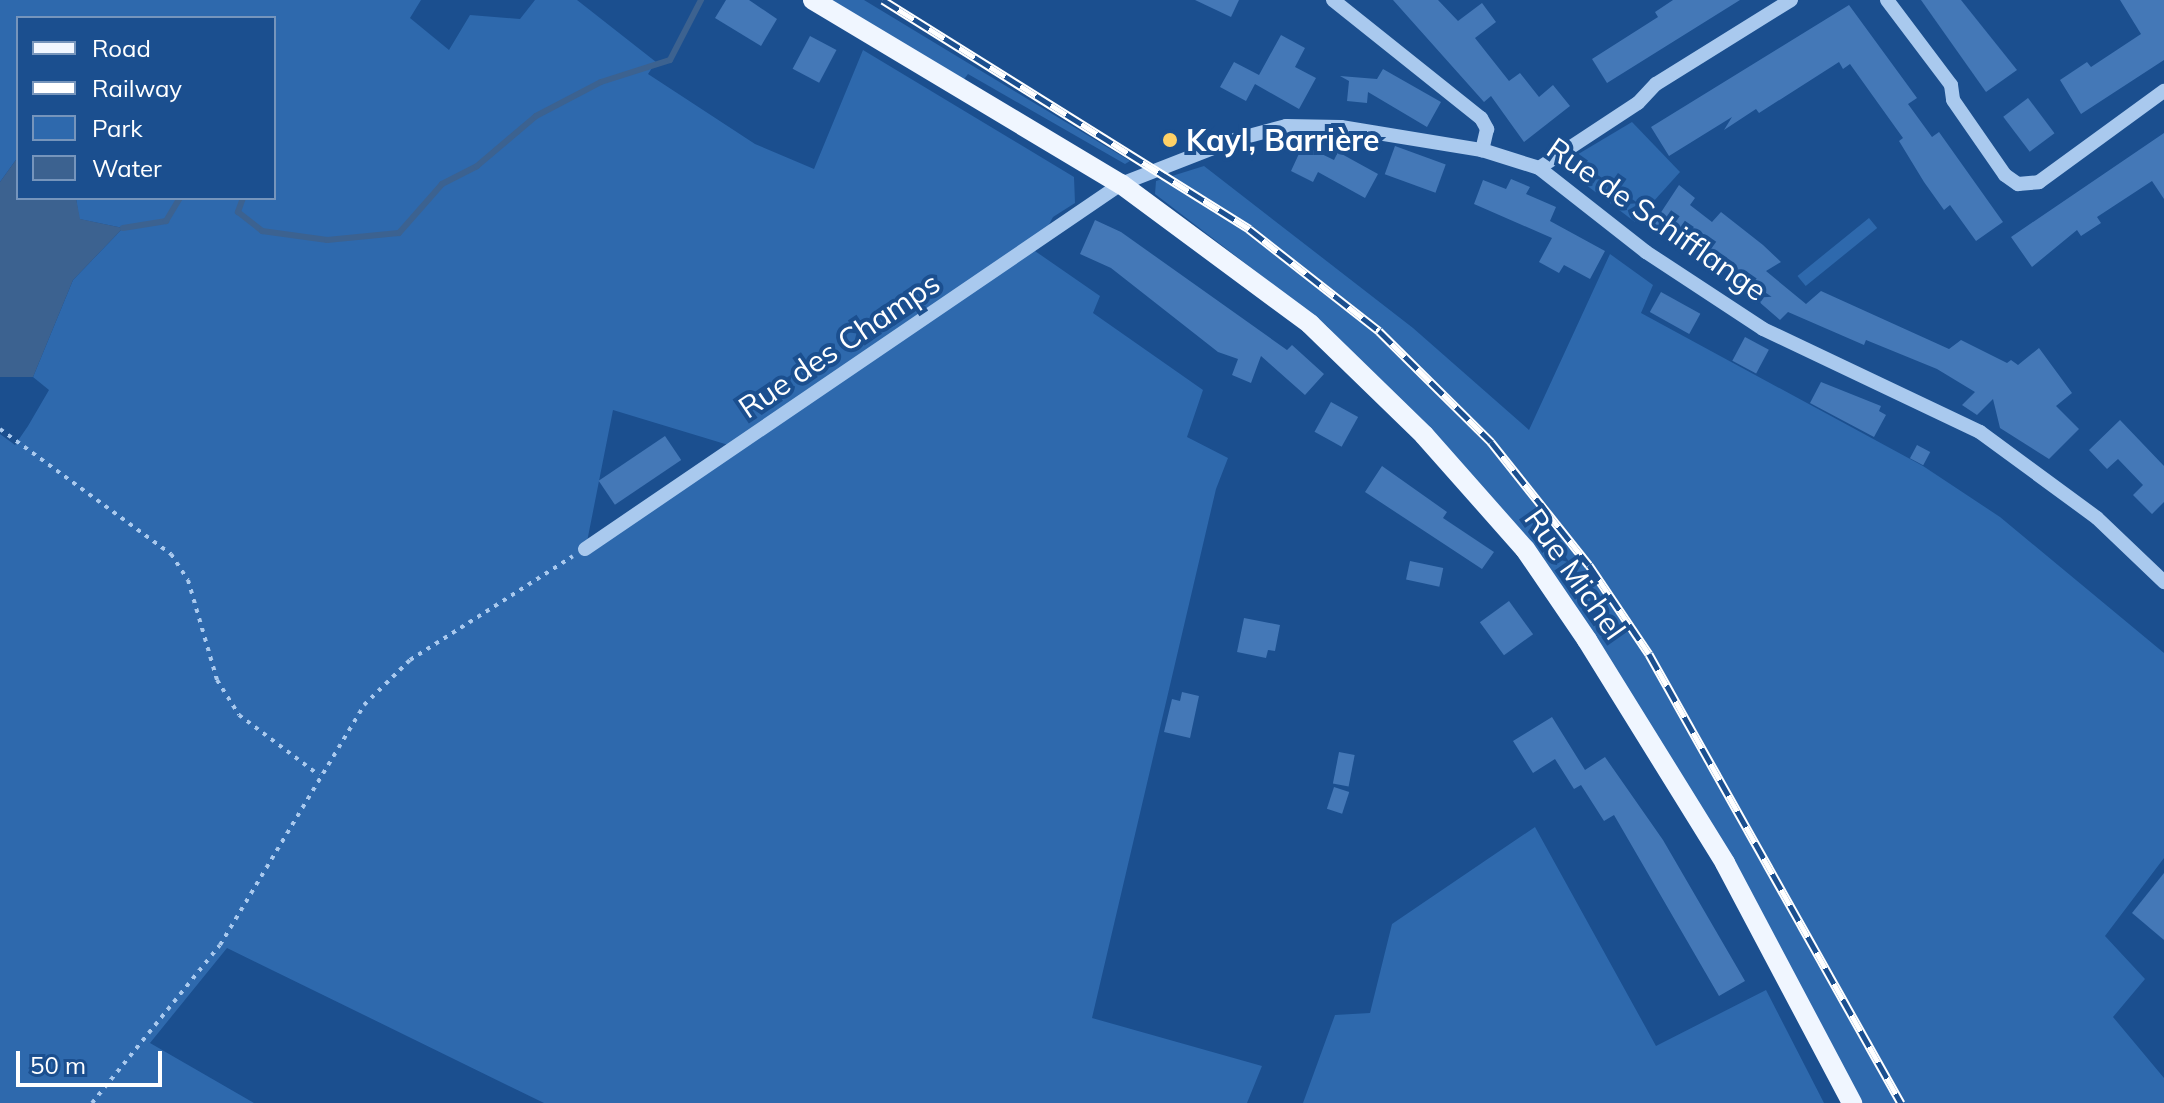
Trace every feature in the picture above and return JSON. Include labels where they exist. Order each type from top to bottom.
[{"type":"main road","points":[[813,0],[1121,184]]},
{"type":"main road","name":"Rue Michel","points":[[1121,184],[1310,324],[1424,435],[1525,549],[1725,863],[1852,1103]]},
{"type":"street","points":[[1333,0],[1481,118],[1487,129],[1482,150]]},
{"type":"street","points":[[1539,168],[1638,103],[1656,84],[1791,0]]},
{"type":"street","points":[[1887,0],[1951,85],[1953,100],[2005,175],[2018,184],[2039,182],[2164,91]]},
{"type":"street","name":"Rue de Schifflange","points":[[1121,184],[1234,140],[1286,126],[1341,127],[1482,150],[1539,168],[1646,252],[1763,329],[1980,432],[2097,518],[2164,582]]},
{"type":"street","name":"Rue des Champs","points":[[585,549],[1121,184]]},
{"type":"path","points":[[0,429],[171,554],[188,580],[217,680],[239,715],[319,775]]},
{"type":"path","points":[[92,1103],[220,945],[319,775],[364,705],[410,660],[585,549]]},
{"type":"green space","points":[[0,0],[421,0],[410,18],[449,50],[470,15],[520,19],[535,0],[577,0],[656,62],[648,74],[755,144],[814,169],[863,50],[1074,177],[1075,203],[1053,217],[1035,251],[1100,296],[1093,313],[1203,390],[1187,437],[1228,458],[1216,489],[1092,1018],[1262,1066],[1247,1103],[544,1103],[227,948],[150,1043],[254,1103],[0,1103],[0,434],[15,445],[28,426],[49,390],[33,377],[73,280],[123,228],[79,219],[76,200],[276,200],[276,16],[16,16],[16,160],[0,182]],"holes":[[[613,410],[735,447],[586,547]]]},
{"type":"green space","points":[[813,0],[864,0],[1130,161],[1125,164],[968,74],[959,86]]},
{"type":"green space","points":[[1632,122],[1680,172],[1635,222],[1569,172],[1570,159]]},
{"type":"green space","points":[[1204,166],[1413,328],[1529,430],[1610,254],[1653,285],[1641,313],[1923,466],[2000,517],[2164,653],[2164,858],[2105,936],[2145,979],[2113,1017],[2164,1078],[2164,1103],[1862,1103],[1763,915],[1548,569],[1327,326],[1155,194],[1156,181]]},
{"type":"green space","points":[[1869,218],[1877,228],[1806,286],[1798,276]]},
{"type":"green space","points":[[1535,827],[1656,1046],[1766,990],[1824,1103],[1303,1103],[1335,1015],[1370,1013],[1392,924]]},
{"type":"water","points":[[16,160],[16,200],[76,200],[80,219],[123,228],[73,280],[33,377],[0,377],[0,182]]},
{"type":"building","points":[[726,0],[749,0],[777,19],[761,46],[715,18]]},
{"type":"building","points":[[1195,0],[1239,0],[1231,17]]},
{"type":"building","points":[[1393,0],[1438,0],[1458,21],[1482,3],[1496,22],[1475,38],[1509,81],[1520,73],[1539,97],[1553,85],[1570,106],[1524,142],[1491,96],[1484,102]]},
{"type":"building","points":[[1673,0],[1740,0],[1607,83],[1592,59],[1658,17],[1655,12]]},
{"type":"building","points":[[1921,0],[1961,0],[2017,70],[1986,92]]},
{"type":"building","points":[[2120,0],[2164,0],[2164,60],[2081,114],[2060,80],[2087,62],[2091,67],[2141,34]]},
{"type":"building","points":[[1849,5],[1917,98],[1908,104],[1932,137],[1939,132],[2003,222],[1976,241],[1950,205],[1944,210],[1924,182],[1899,141],[1903,138],[1850,64],[1843,69],[1839,62],[1759,113],[1756,109],[1724,130],[1732,117],[1669,156],[1651,127]]},
{"type":"building","points":[[1281,35],[1305,48],[1295,67],[1316,78],[1299,109],[1255,84],[1246,101],[1220,87],[1234,62],[1259,75]]},
{"type":"building","points":[[810,36],[836,50],[819,83],[793,69]]},
{"type":"building","points":[[1383,69],[1441,102],[1427,127],[1368,92],[1367,103],[1347,101],[1349,81],[1340,76],[1377,79]]},
{"type":"building","points":[[2028,98],[2054,133],[2030,152],[2003,117]]},
{"type":"building","points":[[2164,133],[2164,199],[2152,181],[2097,217],[2101,223],[2081,236],[2077,230],[2032,267],[2011,237]]},
{"type":"building","points":[[1303,145],[1334,160],[1338,152],[1378,174],[1365,198],[1318,172],[1313,182],[1291,171]]},
{"type":"building","points":[[1395,146],[1446,164],[1435,193],[1385,174]]},
{"type":"building","points":[[1511,179],[1530,187],[1526,194],[1556,207],[1550,221],[1605,251],[1590,279],[1564,265],[1559,273],[1539,262],[1552,238],[1474,204],[1483,180],[1506,189]]},
{"type":"building","points":[[1679,185],[1695,198],[1690,205],[1712,222],[1721,212],[1763,245],[1781,262],[1766,271],[1806,304],[1821,291],[1949,349],[1961,340],[2007,363],[2011,360],[2018,365],[2039,348],[2072,393],[2056,406],[2079,429],[2049,459],[2000,428],[1993,399],[1977,415],[1962,405],[1975,392],[1937,369],[1866,340],[1864,345],[1788,312],[1780,320],[1682,235],[1678,241],[1654,223]]},
{"type":"building","points":[[1095,220],[1121,232],[1287,350],[1292,345],[1324,374],[1305,395],[1261,356],[1251,383],[1232,375],[1238,359],[1218,352],[1111,268],[1080,254]]},
{"type":"building","points":[[1661,292],[1700,314],[1689,334],[1650,312]]},
{"type":"building","points":[[1745,337],[1769,350],[1756,374],[1732,361]]},
{"type":"building","points":[[1821,382],[1881,406],[1879,411],[1886,415],[1874,437],[1810,403]]},
{"type":"building","points":[[1331,402],[1358,417],[1342,447],[1315,432]]},
{"type":"building","points":[[2120,420],[2164,466],[2164,502],[2152,514],[2133,495],[2143,485],[2118,459],[2107,469],[2089,450]]},
{"type":"building","points":[[665,436],[681,460],[615,505],[599,481]]},
{"type":"building","points":[[1917,445],[1930,452],[1923,465],[1910,458]]},
{"type":"building","points":[[1382,466],[1447,512],[1443,518],[1494,552],[1482,569],[1365,492]]},
{"type":"building","points":[[1410,561],[1443,568],[1439,587],[1406,580]]},
{"type":"building","points":[[1509,601],[1533,634],[1504,655],[1480,622]]},
{"type":"building","points":[[1244,618],[1280,625],[1275,651],[1268,650],[1266,658],[1237,652]]},
{"type":"building","points":[[1182,692],[1199,696],[1190,738],[1164,732],[1172,699],[1180,701]]},
{"type":"building","points":[[1552,717],[1585,770],[1605,757],[1663,840],[1745,981],[1719,996],[1614,815],[1604,821],[1581,785],[1574,789],[1555,759],[1533,773],[1513,741]]},
{"type":"building","points":[[1339,752],[1355,755],[1349,786],[1333,783]]},
{"type":"building","points":[[1334,787],[1349,792],[1342,814],[1327,809]]},
{"type":"building","points":[[2164,873],[2164,940],[2132,913]]},
{"type":"waterway","points":[[242,200],[238,212],[262,231],[327,240],[399,233],[442,184],[477,166],[536,116],[601,82],[670,60],[701,0]]},
{"type":"waterway","points":[[123,228],[166,221],[179,200]]},
{"type":"railway","points":[[883,0],[1249,229],[1379,331],[1491,442],[1589,565],[1649,654],[1901,1103]]},
{"type":"place","name":"Kayl, Barrière","points":[[1170,140]]}]
